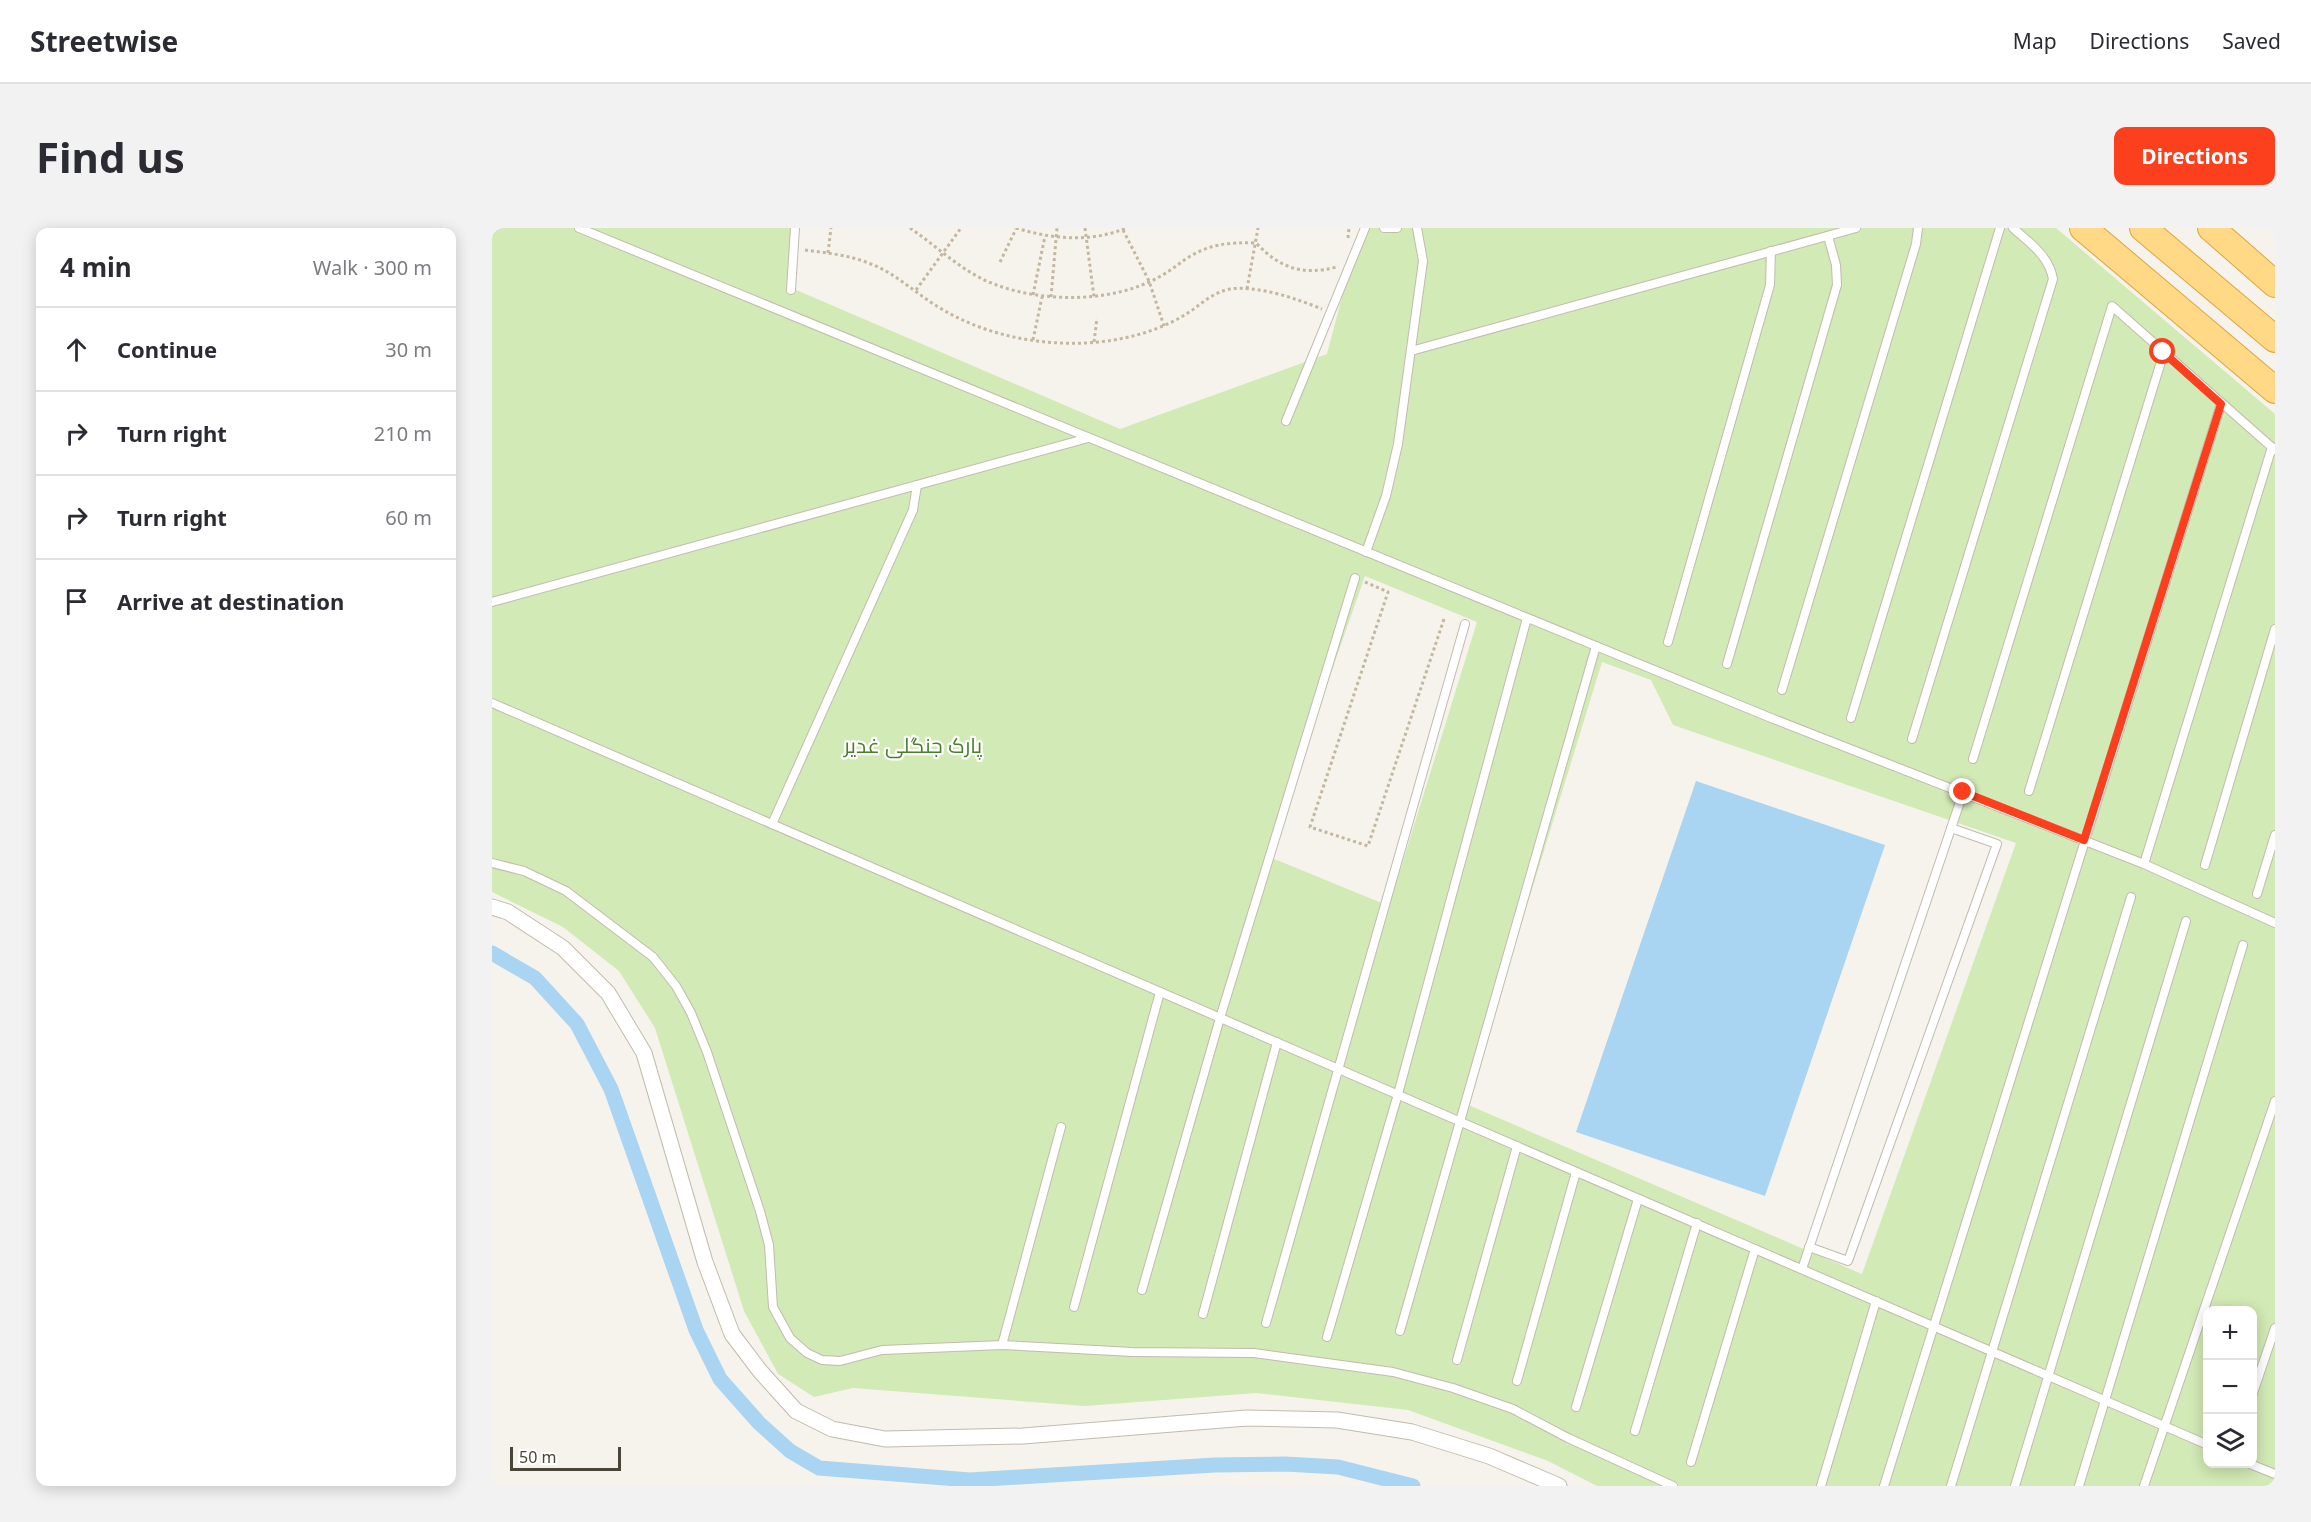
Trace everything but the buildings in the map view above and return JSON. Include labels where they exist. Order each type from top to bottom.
[{"type":"highway","points":[[2083,228],[2275,390]]},
{"type":"highway","points":[[2143,228],[2275,339]]},
{"type":"highway","points":[[2211,228],[2275,284]]},
{"type":"street","points":[[492,907],[508,912],[563,948],[608,993],[644,1053],[705,1262],[732,1334],[760,1371],[796,1411],[832,1429],[885,1439],[1023,1436],[1247,1418],[1337,1420],[1412,1432],[1489,1456],[1559,1486]]},
{"type":"lane","points":[[579,228],[1771,718],[2144,864],[2275,923]]},
{"type":"lane","points":[[792,290],[795,228]]},
{"type":"lane","points":[[1286,421],[1365,228]]},
{"type":"lane","points":[[1384,228],[1397,228]]},
{"type":"lane","points":[[1366,552],[1386,496],[1398,444],[1423,261],[1417,228]]},
{"type":"lane","points":[[1411,351],[1856,228]]},
{"type":"lane","points":[[1782,690],[1916,244],[1918,228]]},
{"type":"lane","points":[[1851,718],[2000,228]]},
{"type":"lane","points":[[1912,739],[2054,279],[2051,266],[2043,255],[2013,228]]},
{"type":"lane","points":[[1727,664],[1838,285],[1836,265],[1828,236]]},
{"type":"lane","points":[[1668,642],[1770,285],[1771,251]]},
{"type":"lane","points":[[1973,759],[2112,306],[2221,404],[2274,448],[2144,864]]},
{"type":"lane","points":[[2029,791],[2163,352]]},
{"type":"lane","points":[[1884,1486],[2221,404]]},
{"type":"lane","points":[[492,602],[1088,438]]},
{"type":"lane","points":[[772,824],[913,510],[916,485]]},
{"type":"lane","points":[[1142,1290],[1220,1018],[1355,578]]},
{"type":"lane","points":[[1327,1336],[1398,1094],[1527,618]]},
{"type":"lane","points":[[1266,1323],[1465,624]]},
{"type":"lane","points":[[2205,865],[2275,629]]},
{"type":"lane","points":[[1400,1331],[1596,646]]},
{"type":"lane","points":[[492,703],[2203,1443]]},
{"type":"lane","points":[[1802,1269],[1963,792]]},
{"type":"lane","points":[[1809,1247],[1848,1261],[1997,844],[1951,828]]},
{"type":"lane","points":[[2257,894],[2275,835]]},
{"type":"lane","points":[[492,863],[524,871],[566,891],[653,957],[676,986],[691,1013],[707,1052],[760,1211],[769,1245],[772,1307],[790,1338],[807,1353],[831,1362],[882,1350],[1002,1345],[1132,1352],[1254,1353],[1393,1372],[1453,1388],[1513,1409],[1568,1438],[1673,1486]]},
{"type":"lane","points":[[1951,1486],[2131,897]]},
{"type":"lane","points":[[2015,1486],[2186,921]]},
{"type":"lane","points":[[2079,1486],[2243,945]]},
{"type":"lane","points":[[1074,1307],[1160,992]]},
{"type":"lane","points":[[1203,1314],[1277,1042]]},
{"type":"lane","points":[[2144,1486],[2275,1101]]},
{"type":"lane","points":[[1002,1345],[1060,1127]]},
{"type":"lane","points":[[1457,1360],[1517,1146]]},
{"type":"lane","points":[[1516,1381],[1576,1172]]},
{"type":"lane","points":[[1576,1407],[1638,1198]]},
{"type":"lane","points":[[1635,1431],[1697,1223]]},
{"type":"lane","points":[[1691,1462],[1755,1249]]},
{"type":"lane","points":[[1821,1486],[1876,1301]]},
{"type":"lane","points":[[2257,1384],[2275,1329]]},
{"type":"lane","points":[[2257,1467],[2275,1474]]},
{"type":"path","points":[[828,253],[831,228]]},
{"type":"path","points":[[910,228],[942,254],[993,284],[1042,297],[1094,297],[1159,278],[1202,249],[1233,242],[1256,243],[1269,256],[1288,268],[1306,271],[1342,266]]},
{"type":"path","points":[[916,290],[962,228]]},
{"type":"path","points":[[1000,262],[1016,228],[1056,238],[1087,237],[1124,229],[1149,281],[1164,326]]},
{"type":"path","points":[[1051,297],[1057,228]]},
{"type":"path","points":[[1085,228],[1094,297]]},
{"type":"path","points":[[1247,289],[1258,228]]},
{"type":"path","points":[[1347,244],[1349,228]]},
{"type":"path","points":[[1033,295],[1046,236]]},
{"type":"path","points":[[804,250],[850,256],[873,264],[939,307],[972,324],[995,333],[1033,340],[1061,343],[1119,339],[1164,326],[1187,315],[1215,294],[1231,289],[1247,289],[1294,298],[1324,309]]},
{"type":"path","points":[[1033,340],[1042,297]]},
{"type":"path","points":[[1094,342],[1097,318]]},
{"type":"path","points":[[1355,578],[1389,592],[1310,828],[1368,846],[1444,619]]},
{"type":"green space","name":"پارک جنگلی غدیر","points":[[492,228],[797,228],[794,289],[1120,429],[1327,354],[1360,228],[2056,228],[2275,414],[2275,1486],[1597,1486],[1548,1461],[1408,1410],[1256,1393],[1085,1406],[853,1388],[814,1397],[778,1374],[744,1311],[655,1028],[619,971],[563,927],[492,892]],"holes":[[[1365,576],[1477,622],[1389,906],[1267,856]],[[1602,662],[1651,680],[1673,725],[2016,843],[1862,1274],[1466,1104]]]},
{"type":"water","points":[[1696,781],[1885,845],[1765,1196],[1576,1132]]},
{"type":"waterway","points":[[492,953],[535,978],[577,1024],[611,1089],[696,1330],[720,1379],[759,1423],[790,1451],[819,1468],[970,1480],[1215,1465],[1285,1464],[1338,1467],[1413,1486]]},
{"type":"route","points":[[1963,792],[2084,840],[2221,404],[2163,352]]}]
